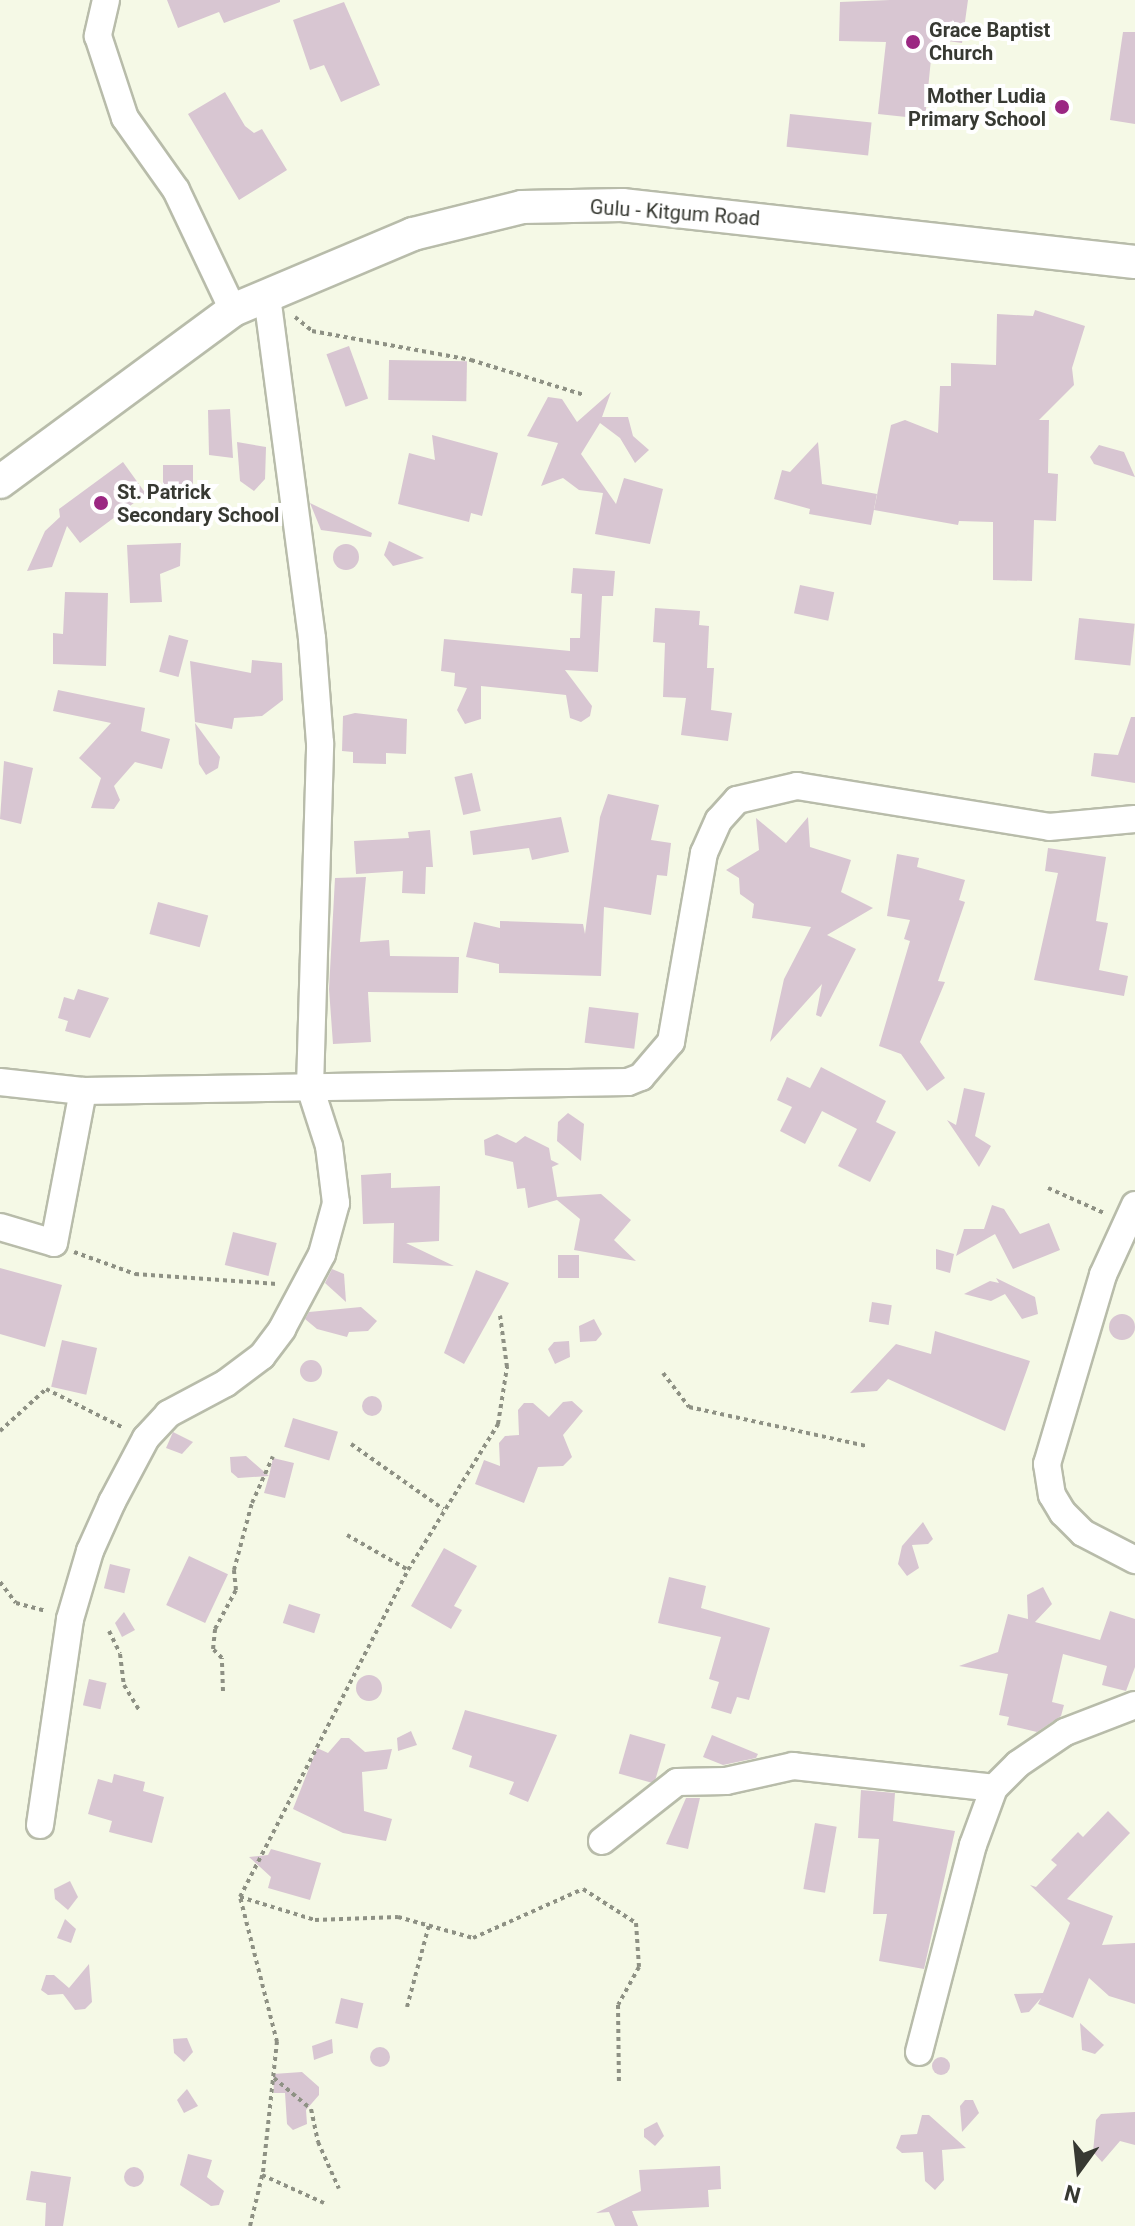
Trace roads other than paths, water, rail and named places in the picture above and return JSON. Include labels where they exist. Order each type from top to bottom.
[{"type":"main road","name":"Gulu - Kitgum Road","points":[[0,482],[233,310],[413,234],[522,207],[622,205],[1135,262]]},
{"type":"street","points":[[106,0],[98,36],[125,118],[176,190],[233,310]]},
{"type":"street","points":[[40,1825],[70,1619],[90,1551],[146,1438],[168,1414],[226,1383],[262,1356],[307,1284],[330,1232],[336,1203],[329,1146],[310,1087],[320,743],[312,638],[267,294]]},
{"type":"street","points":[[0,1082],[83,1091],[628,1082],[641,1077],[671,1042],[704,853],[712,834],[737,800],[771,789],[853,791],[1049,827],[1135,819]]},
{"type":"street","points":[[0,1227],[54,1243],[83,1091]]},
{"type":"street","points":[[1131,1214],[1103,1275],[1047,1464],[1052,1495],[1063,1513],[1083,1533],[1135,1560]]},
{"type":"street","points":[[919,2052],[973,1845],[994,1788],[1018,1764],[1065,1732],[1135,1705]]},
{"type":"street","points":[[602,1841],[677,1782],[726,1781],[793,1766],[994,1788]]},
{"type":"place","name":"Grace Baptist Church","points":[[913,42]]},
{"type":"place","name":"Mother Ludia Primary School","points":[[1062,107]]},
{"type":"place","name":"St. Patrick Secondary School","points":[[101,503]]}]
